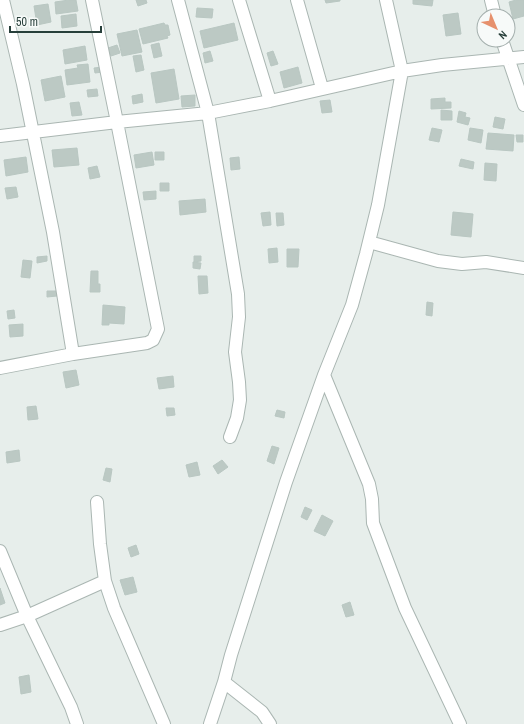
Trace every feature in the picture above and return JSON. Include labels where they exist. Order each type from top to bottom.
[{"type":"street","points":[[3,0],[23,84],[53,232],[73,354]]},
{"type":"street","points":[[0,368],[73,354],[147,343],[153,340],[158,329],[92,0]]},
{"type":"street","points":[[178,0],[208,113],[238,302],[239,317],[235,352],[240,400],[237,418],[230,437]]},
{"type":"street","points":[[239,0],[270,101]]},
{"type":"street","points":[[297,0],[322,88]]},
{"type":"street","points":[[210,724],[224,682],[230,655],[284,490],[324,375],[352,304],[378,205],[402,71],[386,0]]},
{"type":"street","points":[[505,48],[524,105]]},
{"type":"street","points":[[0,136],[208,113],[270,101],[402,71],[442,65],[524,57]]},
{"type":"street","points":[[369,242],[438,261],[462,264],[486,262],[524,268]]},
{"type":"street","points":[[324,375],[369,484],[372,499],[373,523],[405,608],[460,724]]},
{"type":"street","points":[[97,502],[100,544],[105,581],[114,608],[164,724]]},
{"type":"street","points":[[0,551],[27,616],[71,707],[77,724]]},
{"type":"street","points":[[0,625],[27,616],[105,581]]},
{"type":"street","points":[[224,682],[262,712],[270,724]]},
{"type":"building","points":[[76,0],[78,11],[56,14],[55,2]]},
{"type":"building","points":[[136,0],[146,0],[147,3],[138,6]]},
{"type":"building","points":[[325,0],[340,0],[340,1],[326,3]]},
{"type":"building","points":[[413,0],[433,0],[432,6],[413,4]]},
{"type":"building","points":[[524,0],[524,16],[516,18],[516,8],[510,8],[509,2]]},
{"type":"building","points":[[48,4],[51,22],[37,25],[34,6]]},
{"type":"building","points":[[197,8],[213,9],[212,18],[196,17]]},
{"type":"building","points":[[458,13],[461,34],[446,36],[443,15]]},
{"type":"building","points":[[76,14],[77,26],[62,28],[61,16]]},
{"type":"building","points":[[164,23],[165,25],[168,25],[170,35],[167,36],[168,38],[143,44],[139,29]]},
{"type":"building","points":[[234,23],[238,40],[204,48],[200,31]]},
{"type":"building","points":[[137,30],[142,52],[122,56],[117,34]]},
{"type":"building","points":[[159,43],[162,56],[154,58],[151,45]]},
{"type":"building","points":[[117,45],[120,53],[111,56],[108,48]]},
{"type":"building","points":[[85,46],[87,60],[65,64],[63,50]]},
{"type":"building","points":[[210,51],[213,61],[205,63],[203,53]]},
{"type":"building","points":[[273,51],[278,64],[271,66],[267,53]]},
{"type":"building","points":[[141,55],[144,70],[136,72],[133,56]]},
{"type":"building","points":[[88,64],[90,82],[67,85],[65,70],[78,68],[77,65]]},
{"type":"building","points":[[102,67],[103,72],[95,73],[94,68]]},
{"type":"building","points":[[298,67],[302,83],[284,88],[280,72]]},
{"type":"building","points":[[174,69],[179,99],[156,103],[151,73]]},
{"type":"building","points":[[61,76],[65,97],[45,101],[41,80]]},
{"type":"building","points":[[97,89],[98,96],[88,97],[87,90]]},
{"type":"building","points":[[142,94],[143,102],[133,104],[132,96]]},
{"type":"building","points":[[195,95],[195,106],[182,107],[181,96]]},
{"type":"building","points":[[445,98],[445,102],[451,102],[451,108],[431,109],[431,99]]},
{"type":"building","points":[[330,100],[332,112],[322,113],[320,101]]},
{"type":"building","points":[[79,102],[82,115],[72,116],[70,103]]},
{"type":"building","points":[[441,110],[452,111],[452,120],[441,120]]},
{"type":"building","points":[[459,111],[466,113],[465,117],[470,118],[468,125],[457,122]]},
{"type":"building","points":[[495,117],[505,119],[503,129],[493,127]]},
{"type":"building","points":[[432,128],[442,130],[439,142],[429,140]]},
{"type":"building","points":[[470,128],[483,130],[481,143],[468,140]]},
{"type":"building","points":[[488,133],[514,135],[513,151],[486,149]]},
{"type":"building","points":[[516,135],[523,135],[523,142],[517,142]]},
{"type":"building","points":[[77,148],[79,165],[54,167],[52,150]]},
{"type":"building","points":[[152,152],[154,165],[136,168],[134,155]]},
{"type":"building","points":[[155,152],[164,152],[164,160],[155,160]]},
{"type":"building","points":[[26,157],[28,172],[6,176],[4,160]]},
{"type":"building","points":[[239,157],[240,169],[231,170],[230,158]]},
{"type":"building","points":[[461,159],[474,162],[473,169],[459,166]]},
{"type":"building","points":[[485,163],[497,164],[496,181],[484,180]]},
{"type":"building","points":[[97,166],[100,177],[90,179],[88,168]]},
{"type":"building","points":[[160,183],[169,183],[169,191],[160,191]]},
{"type":"building","points":[[16,187],[18,197],[7,199],[5,188]]},
{"type":"building","points":[[156,191],[156,199],[144,200],[143,192]]},
{"type":"building","points":[[205,199],[206,212],[180,215],[179,201]]},
{"type":"building","points":[[270,212],[271,225],[263,226],[261,213]]},
{"type":"building","points":[[453,212],[473,214],[471,237],[451,235]]},
{"type":"building","points":[[276,213],[283,213],[284,225],[277,226]]},
{"type":"building","points":[[277,248],[278,262],[269,263],[268,249]]},
{"type":"building","points":[[287,249],[299,249],[298,267],[287,267]]},
{"type":"building","points":[[47,256],[47,261],[37,263],[37,257]]},
{"type":"building","points":[[194,256],[201,256],[201,261],[194,262]]},
{"type":"building","points":[[23,260],[32,261],[30,278],[21,277]]},
{"type":"building","points":[[193,262],[201,263],[200,269],[193,268]]},
{"type":"building","points":[[91,271],[98,271],[98,284],[100,284],[100,292],[90,292]]},
{"type":"building","points":[[198,276],[207,276],[208,293],[199,294]]},
{"type":"building","points":[[47,291],[56,291],[57,296],[47,297]]},
{"type":"building","points":[[427,302],[433,303],[432,316],[426,315]]},
{"type":"building","points":[[103,305],[125,307],[124,324],[109,323],[109,325],[102,325]]},
{"type":"building","points":[[14,310],[15,318],[8,319],[7,311]]},
{"type":"building","points":[[23,324],[23,336],[10,337],[9,325]]},
{"type":"building","points":[[76,370],[79,385],[66,388],[63,372]]},
{"type":"building","points":[[173,376],[174,387],[159,389],[157,378]]},
{"type":"building","points":[[36,406],[38,419],[28,420],[27,407]]},
{"type":"building","points":[[166,408],[174,408],[175,415],[167,416]]},
{"type":"building","points":[[277,410],[285,412],[284,418],[275,416]]},
{"type":"building","points":[[272,446],[279,448],[274,464],[267,461]]},
{"type":"building","points":[[19,450],[20,461],[7,463],[6,452]]},
{"type":"building","points":[[222,460],[228,467],[218,474],[213,466]]},
{"type":"building","points":[[197,462],[200,475],[189,477],[186,465]]},
{"type":"building","points":[[106,468],[112,469],[110,482],[103,480]]},
{"type":"building","points":[[305,507],[312,510],[307,520],[301,517]]},
{"type":"building","points":[[322,515],[333,521],[325,536],[314,531]]},
{"type":"building","points":[[136,545],[139,554],[131,557],[128,548]]},
{"type":"building","points":[[133,577],[137,592],[125,595],[120,580]]},
{"type":"building","points":[[0,588],[5,603],[0,605]]},
{"type":"building","points":[[350,602],[354,615],[346,617],[342,605]]},
{"type":"building","points":[[29,675],[31,692],[21,694],[19,677]]}]
